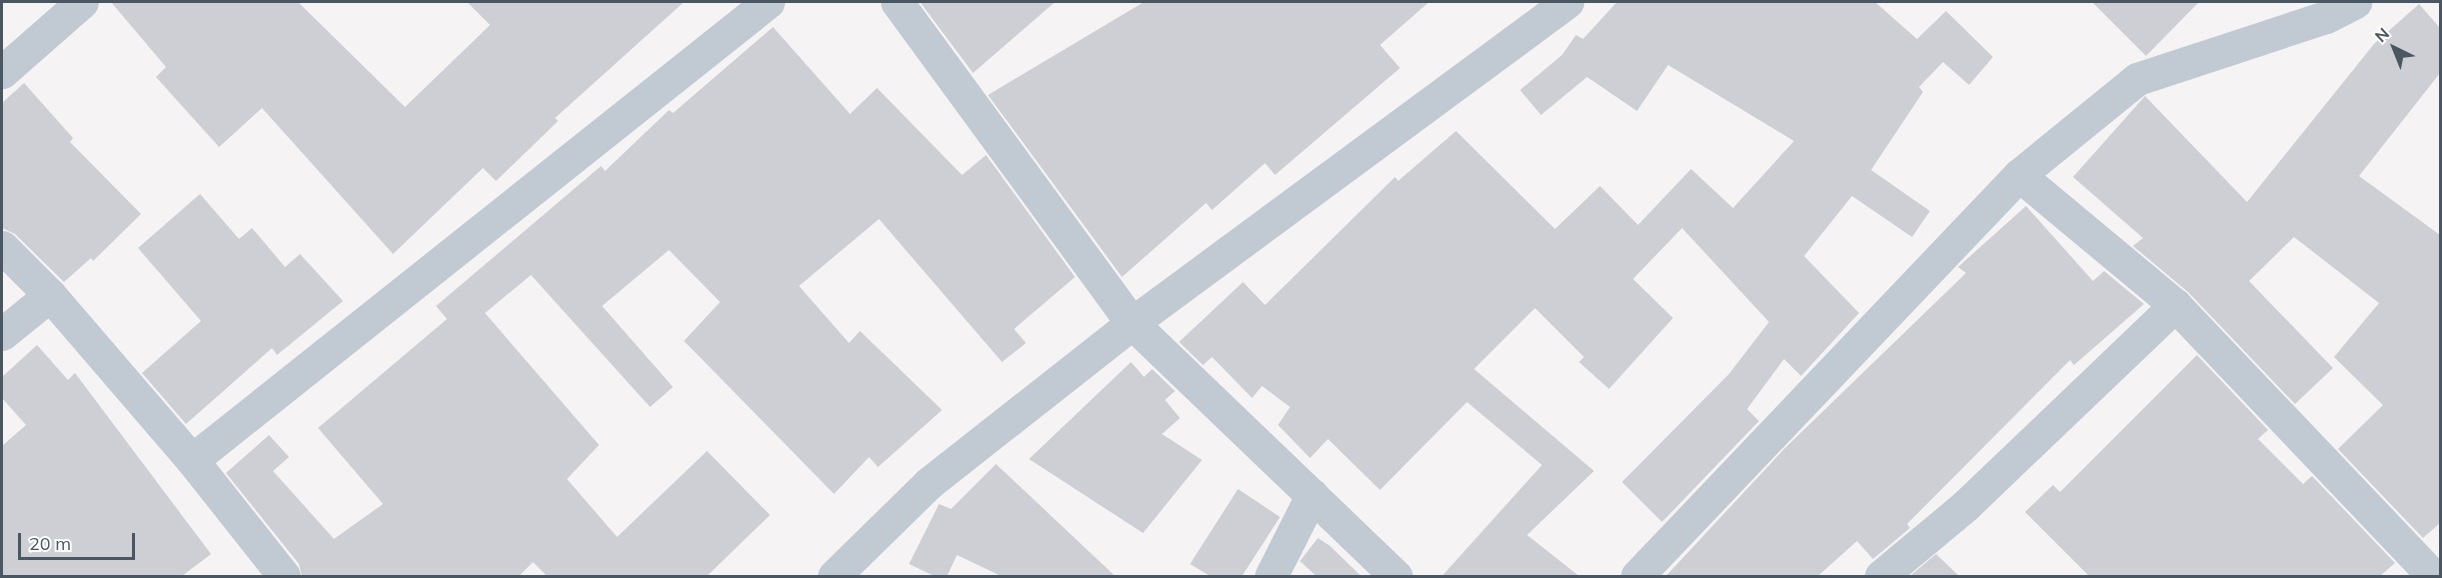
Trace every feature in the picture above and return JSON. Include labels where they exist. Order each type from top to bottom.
[{"type":"street","points":[[2,72],[82,2]]},
{"type":"street","points":[[192,460],[768,2]]},
{"type":"street","points":[[897,2],[1132,323],[1396,576]]},
{"type":"street","points":[[834,576],[929,483],[1132,323],[1567,2]]},
{"type":"street","points":[[1637,576],[2019,175],[2137,79],[2326,17],[2355,2]]},
{"type":"street","points":[[2019,175],[2175,305],[2433,576]]},
{"type":"street","points":[[2,247],[50,295],[192,460],[284,576]]},
{"type":"street","points":[[2,334],[50,295]]},
{"type":"street","points":[[1881,576],[1965,506],[2175,305]]},
{"type":"street","points":[[1271,576],[1311,495]]},
{"type":"building","points":[[111,2],[298,2],[405,107],[490,25],[467,2],[684,2],[555,118],[558,121],[496,181],[483,168],[393,254],[262,108],[219,147],[156,77],[166,67]]},
{"type":"building","points":[[920,2],[1055,2],[973,73]]},
{"type":"building","points":[[1144,2],[1429,2],[1380,45],[1400,68],[1275,175],[1265,163],[1212,210],[1206,203],[1122,277],[988,95]]},
{"type":"building","points":[[1617,2],[1875,2],[1917,39],[1946,11],[1993,57],[1969,85],[1943,62],[1919,87],[1923,92],[1871,170],[1930,211],[1912,237],[1852,196],[1804,256],[1859,313],[1801,376],[1784,359],[1747,409],[1759,421],[1662,522],[1622,482],[1729,374],[1769,322],[1682,228],[1633,279],[1673,318],[1609,389],[1579,362],[1584,357],[1535,308],[1474,369],[1594,471],[1527,535],[1579,576],[1442,576],[1542,465],[1467,402],[1380,490],[1328,439],[1310,458],[1278,425],[1290,407],[1262,386],[1252,398],[1212,357],[1203,365],[1179,342],[1243,282],[1265,305],[1395,177],[1398,181],[1456,131],[1555,229],[1600,186],[1638,225],[1691,169],[1733,208],[1794,141],[1668,65],[1637,111],[1587,77],[1541,115],[1520,90],[1562,55],[1576,35],[1583,39]]},
{"type":"building","points":[[2092,2],[2199,2],[2146,56]]},
{"type":"building","points":[[2419,4],[2440,28],[2440,73],[2359,176],[2440,235],[2440,523],[2423,538],[2338,449],[2383,405],[2334,357],[2379,303],[2294,237],[2249,281],[2333,368],[2295,404],[2188,292],[2133,246],[2143,238],[2073,177],[2145,96],[2247,202],[2374,44]]},
{"type":"building","points":[[773,27],[850,114],[877,88],[962,175],[986,155],[1075,277],[1014,329],[1026,343],[1002,362],[879,219],[799,286],[849,343],[860,331],[942,410],[878,467],[869,457],[834,494],[684,341],[720,302],[669,250],[602,306],[673,387],[650,407],[531,275],[485,313],[599,445],[567,479],[617,537],[707,451],[770,515],[707,576],[547,576],[533,562],[519,576],[302,576],[299,564],[226,473],[269,435],[289,457],[273,471],[334,539],[383,504],[318,428],[447,319],[436,306],[601,166],[605,171],[669,110],[673,113]]},
{"type":"building","points":[[24,83],[73,138],[70,142],[141,214],[93,261],[91,258],[64,282],[15,234],[2,228],[2,103]]},
{"type":"building","points":[[200,194],[239,239],[252,228],[285,267],[300,254],[343,301],[277,355],[272,348],[186,424],[142,373],[201,321],[138,248]]},
{"type":"building","points":[[2026,206],[2093,281],[2104,271],[2144,304],[2074,365],[2070,360],[1907,524],[1910,528],[1873,559],[1857,541],[1818,576],[1666,576],[1785,448],[1966,273],[1958,267]]},
{"type":"building","points":[[37,345],[68,380],[75,373],[211,554],[182,576],[2,576],[2,446],[26,425],[2,398],[2,377]]},
{"type":"building","points":[[2197,355],[2268,430],[2258,439],[2303,484],[2312,476],[2395,563],[2380,576],[2089,576],[2025,512],[2053,485],[2060,492]]},
{"type":"building","points":[[1131,362],[1144,377],[1152,369],[1175,391],[1165,400],[1180,418],[1162,434],[1202,460],[1143,533],[1029,459]]},
{"type":"building","points":[[996,464],[1115,576],[1001,576],[957,555],[947,576],[934,576],[909,564],[939,504],[951,509]]},
{"type":"building","points":[[1238,489],[1280,517],[1242,576],[1210,576],[1190,564]]},
{"type":"building","points":[[1318,538],[1330,546],[1361,576],[1316,576],[1300,561]]},
{"type":"building","points":[[1936,554],[1959,576],[1910,576]]}]
